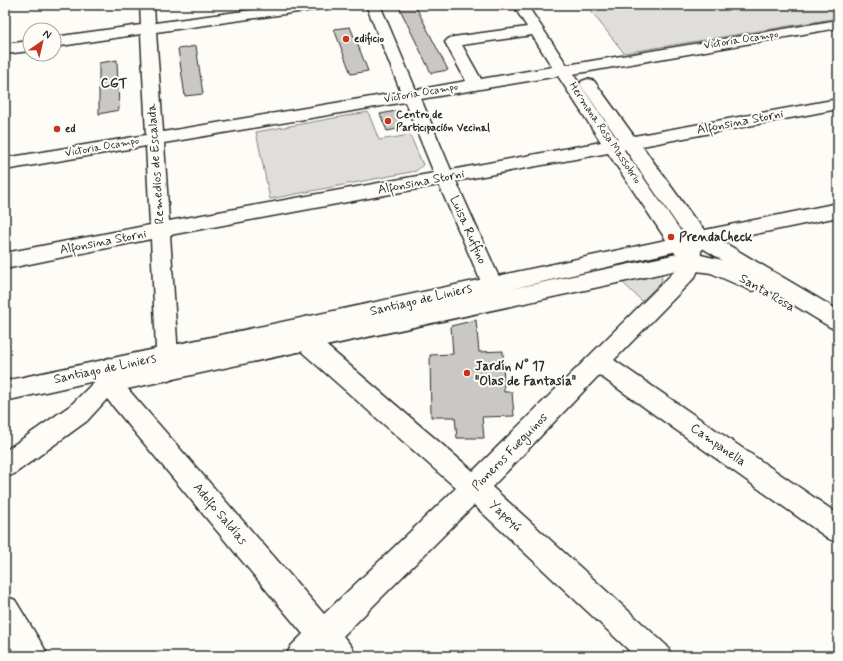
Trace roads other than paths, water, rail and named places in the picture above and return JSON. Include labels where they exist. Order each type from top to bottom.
[{"type":"street","name":"Remedios de Escalada","points":[[147,5],[154,138],[161,230],[167,363]]},
{"type":"street","points":[[62,41],[320,5]]},
{"type":"street","name":"Luisa Ruffino","points":[[373,5],[445,178],[495,292]]},
{"type":"street","name":"Hermana Rosa Massobrio","points":[[520,5],[535,30],[570,68],[631,142],[686,222],[691,248]]},
{"type":"street","name":"Hermana Rosa Massobrio","points":[[535,5],[612,146],[691,248]]},
{"type":"street","name":"Victoria Ocampo","points":[[5,164],[838,24]]},
{"type":"street","points":[[476,84],[453,42],[535,30]]},
{"type":"street","points":[[5,49],[22,47]]},
{"type":"street","name":"Alfonsina Storni","points":[[5,261],[161,230],[838,104]]},
{"type":"street","name":"Santiago de Liniers","points":[[5,391],[108,375],[308,333],[691,248],[838,210]]},
{"type":"street","name":"Santiago de Liniers","points":[[653,267],[682,261],[691,248]]},
{"type":"street","name":"Pioneros Fueguinos","points":[[301,656],[474,488],[598,361],[674,286],[688,271],[691,248]]},
{"type":"street","name":"Santa Rosa","points":[[691,248],[838,321]]},
{"type":"street","name":"Santa Rosa","points":[[691,248],[713,266],[747,280],[838,336]]},
{"type":"street","name":"Santiago de Liniers","points":[[495,292],[661,266],[672,273],[674,286]]},
{"type":"street","name":"Yapeyú","points":[[308,333],[311,346],[474,488],[657,656]]},
{"type":"street","name":"Campanella","points":[[598,361],[838,530]]},
{"type":"street","points":[[5,466],[79,413],[108,375]]},
{"type":"street","name":"Santiago de Liniers","points":[[5,406],[108,375]]},
{"type":"street","name":"Adolfo Saldías","points":[[108,375],[341,656]]},
{"type":"street","points":[[5,610],[33,656]]},
{"type":"place","name":"edificio","points":[[346,39]]},
{"type":"place","name":"Centro de Participación Vecinal","points":[[388,121]]},
{"type":"place","name":"ed","points":[[57,129]]},
{"type":"place","name":"PrendaCheck","points":[[671,237]]},
{"type":"place","name":"Jardín N° 17 \"Olas de Fantasía\"","points":[[467,373]]},
{"type":"district","name":"CGT","points":[[114,83]]}]
